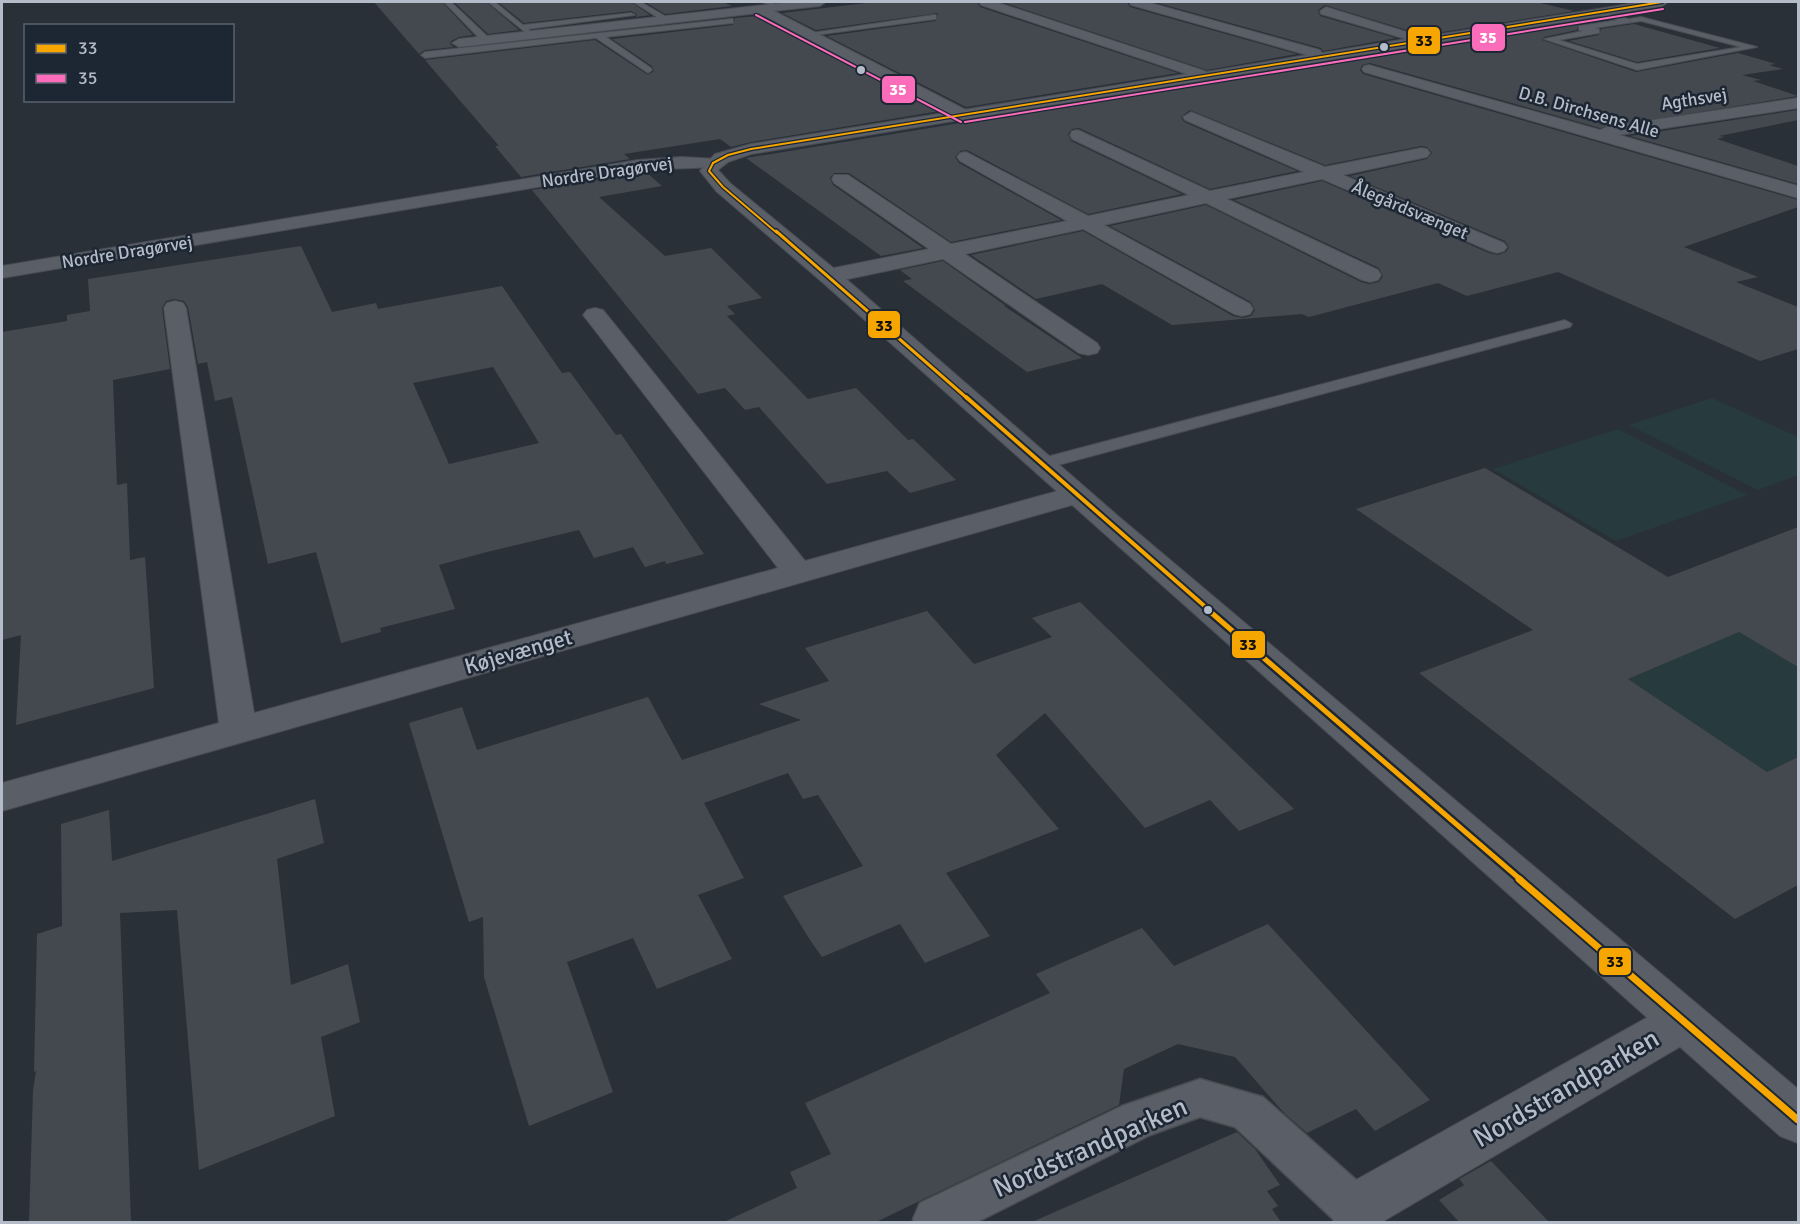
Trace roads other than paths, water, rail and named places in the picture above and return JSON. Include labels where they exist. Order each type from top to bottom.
[{"type":"street","points":[[459,43],[486,40],[526,31],[636,19],[666,19],[767,5],[820,2]]},
{"type":"street","points":[[985,2],[1204,76]]},
{"type":"street","points":[[1135,2],[1325,56]]},
{"type":"street","name":"Nordre Dragørvej","points":[[2,272],[638,165],[670,162],[713,163],[728,155],[751,149],[1662,2]]},
{"type":"street","points":[[767,5],[808,34],[964,115]]},
{"type":"street","name":"Nordre Dragørvej","points":[[1326,11],[1424,40]]},
{"type":"street","name":"D.B. Dirchsens Alle","points":[[1369,69],[1798,192]]},
{"type":"street","name":"Agthsvej","points":[[1596,134],[1798,103]]},
{"type":"street","name":"Ålegårdsvænget","points":[[1191,117],[1497,247]]},
{"type":"street","points":[[1078,135],[1370,275]]},
{"type":"street","name":"Ålegårdsvænget","points":[[829,276],[1421,153]]},
{"type":"street","points":[[966,157],[1242,309]]},
{"type":"street","points":[[713,163],[709,171],[723,187],[829,276],[1076,495],[1798,1120]]},
{"type":"street","points":[[841,179],[1088,348]]},
{"type":"street","points":[[175,308],[238,730]]},
{"type":"street","points":[[595,315],[797,572]]},
{"type":"street","name":"Køjevænget","points":[[2,796],[1076,495]]},
{"type":"street","name":"Nordstrandparken","points":[[936,1219],[1137,1120],[1200,1098],[1248,1111],[1358,1216],[1683,1021]]},
{"type":"lane","points":[[447,2],[486,40]]},
{"type":"lane","points":[[491,2],[526,31]]},
{"type":"lane","points":[[637,2],[666,19]]},
{"type":"lane","points":[[617,6],[636,19]]},
{"type":"lane","points":[[1595,12],[1629,21],[1641,19],[1754,47],[1637,66],[1548,39],[1596,31],[1582,28],[1629,21]]},
{"type":"lane","points":[[808,34],[933,17]]},
{"type":"lane","points":[[425,55],[730,21]]},
{"type":"lane","points":[[597,35],[648,70]]},
{"type":"lane","points":[[1041,464],[1565,324]]}]
